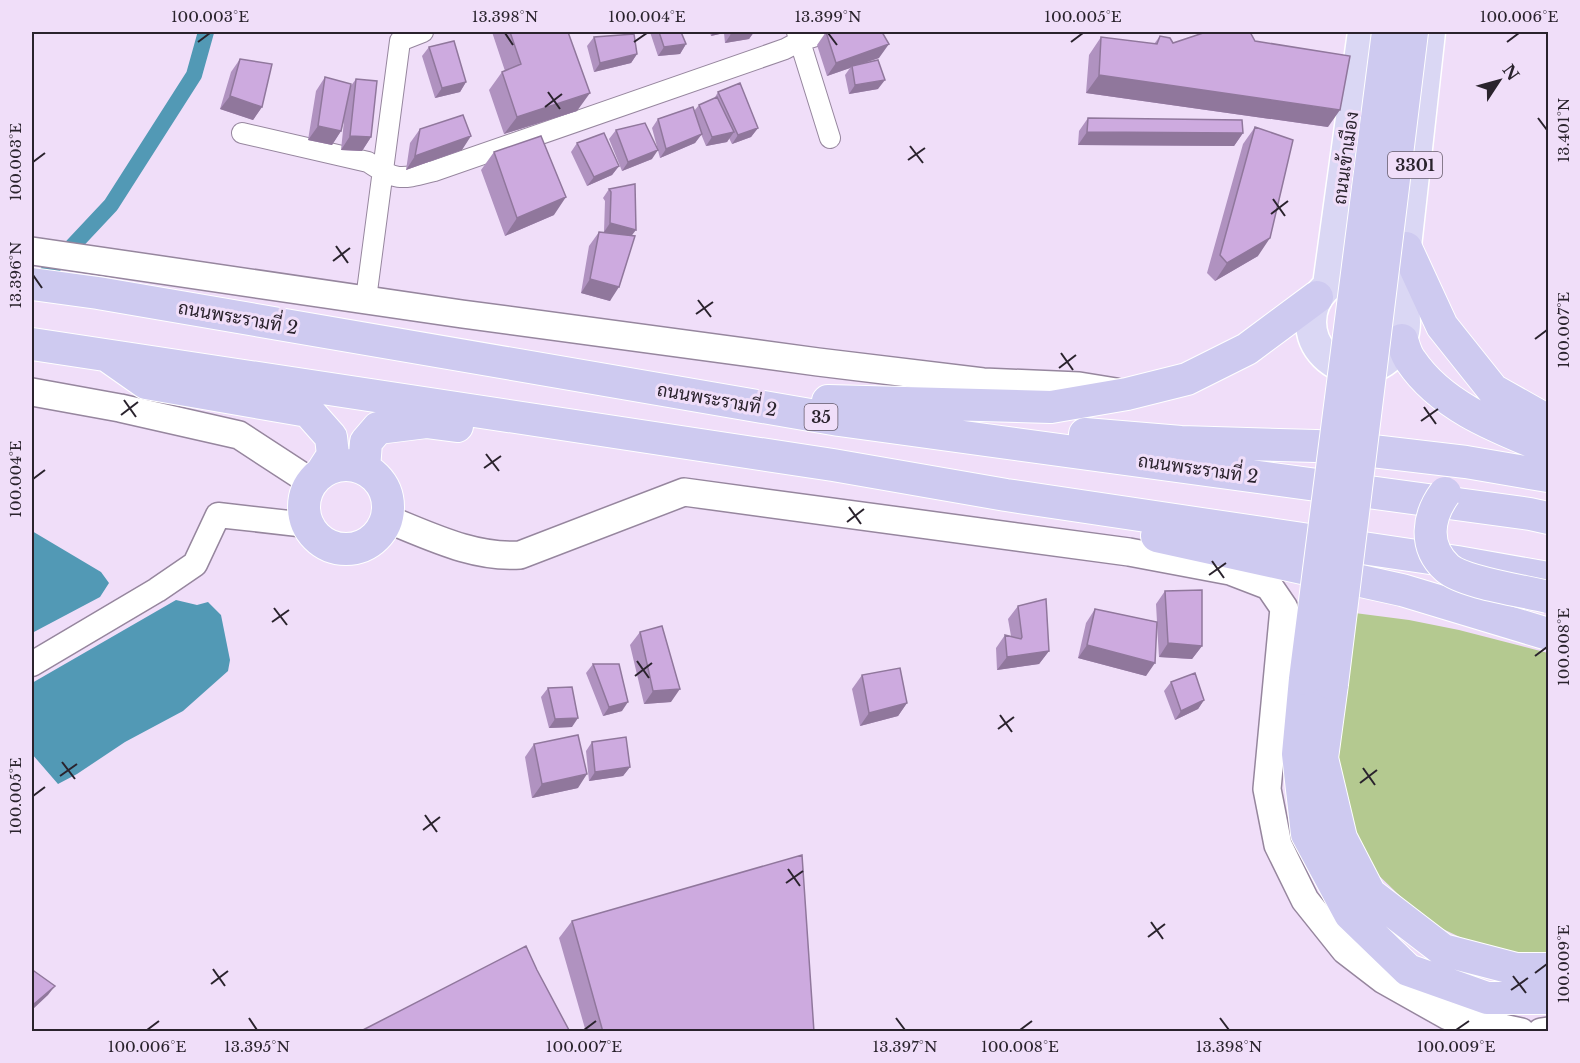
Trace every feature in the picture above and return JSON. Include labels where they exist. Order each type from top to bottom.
[{"type":"highway","points":[[1388,32],[1318,682],[1322,758],[1341,838],[1370,894],[1443,950],[1516,969],[1548,969]]},
{"type":"highway","points":[[1412,32],[1318,682],[1298,754],[1307,834],[1350,914],[1408,970],[1487,998],[1548,999]]},
{"type":"highway","points":[[1406,248],[1442,326],[1493,390],[1548,421]]},
{"type":"highway","name":"ถนนพระรามที่ 2","points":[[32,284],[98,293],[839,420],[1548,518]]},
{"type":"highway","points":[[713,399],[1051,407],[1187,379],[1247,349],[1323,291]]},
{"type":"highway","points":[[1402,340],[1410,360],[1440,393],[1491,424],[1548,448]]},
{"type":"highway","points":[[32,344],[833,465],[1006,495],[1445,560],[1548,578]]},
{"type":"highway","points":[[103,353],[146,383],[308,411],[331,437],[333,455],[316,477],[305,496],[304,511],[307,525],[316,537],[328,546],[342,550],[357,549],[370,542],[381,532],[387,519],[388,504],[385,490],[376,477],[364,469],[350,465],[335,466],[316,477]]},
{"type":"highway","points":[[1331,447],[1341,366]]},
{"type":"highway","points":[[1364,450],[1374,367]]},
{"type":"highway","points":[[833,465],[839,420],[1069,432],[1181,442],[1331,447],[1466,462],[1548,476]]},
{"type":"highway","points":[[364,469],[366,442],[378,428],[426,422],[561,440],[652,438]]},
{"type":"highway","points":[[1548,486],[1498,476],[1476,475],[1446,491],[1436,505],[1430,532],[1432,546],[1447,568],[1488,583],[1548,597]]},
{"type":"highway","points":[[1006,495],[1121,528],[1244,557],[1402,590],[1548,634]]},
{"type":"main road","name":"ถนนเข้าเมือง","points":[[1341,366],[1327,357],[1317,345],[1311,329],[1311,312],[1323,291],[1364,32]]},
{"type":"main road","name":"3301","points":[[1400,299],[1430,32]]},
{"type":"main road","name":"ถนนพระรามที่ 2","points":[[32,251],[462,314],[830,363],[983,382],[1079,386],[1127,393]]},
{"type":"main road","points":[[1323,291],[1340,278],[1353,274],[1367,275],[1381,280],[1392,288],[1400,299],[1406,315],[1402,340],[1388,359],[1374,367],[1357,369],[1341,366]]},
{"type":"main road","points":[[32,392],[120,408],[239,435],[316,477]]},
{"type":"main road","points":[[387,519],[450,544],[498,556],[520,555],[684,492],[1129,552],[1230,571],[1269,586],[1284,608],[1267,789],[1278,845],[1305,900],[1346,950],[1384,980],[1448,1016],[1521,1032]]},
{"type":"main road","points":[[1541,1032],[1548,1031]]},
{"type":"street","points":[[366,299],[400,41],[423,32]]},
{"type":"street","points":[[242,133],[368,162],[382,172],[402,179],[434,171],[784,49],[799,36],[829,32]]},
{"type":"street","points":[[799,36],[830,138]]},
{"type":"street","points":[[32,664],[158,590],[195,564],[218,515],[307,525]]},
{"type":"green space","points":[[1347,612],[1409,620],[1459,630],[1548,653],[1548,953],[1535,955],[1483,948],[1426,921],[1370,867],[1355,842],[1333,775]]},
{"type":"water","points":[[32,531],[101,572],[109,583],[100,597],[32,633]]},
{"type":"water","points":[[176,600],[197,605],[208,602],[221,615],[230,660],[228,671],[183,711],[125,742],[58,784],[32,754],[32,683]]},
{"type":"building","points":[[510,32],[568,32],[590,93],[517,117],[502,72],[521,64]]},
{"type":"building","points":[[659,32],[681,32],[686,44],[664,47]]},
{"type":"building","points":[[826,32],[882,32],[889,44],[836,63]]},
{"type":"building","points":[[1206,32],[1250,32],[1255,41],[1350,56],[1340,110],[1099,75],[1101,37],[1157,44],[1160,36],[1170,38],[1173,43]]},
{"type":"building","points":[[634,34],[637,54],[600,63],[594,37]]},
{"type":"building","points":[[454,41],[466,82],[442,88],[429,47]]},
{"type":"building","points":[[240,59],[272,64],[262,107],[230,96]]},
{"type":"building","points":[[878,60],[885,80],[855,85],[852,66]]},
{"type":"building","points":[[325,77],[351,84],[341,131],[318,126]]},
{"type":"building","points":[[356,79],[377,81],[371,137],[350,136]]},
{"type":"building","points":[[740,83],[758,128],[738,135],[718,92]]},
{"type":"building","points":[[717,97],[734,132],[712,137],[699,105]]},
{"type":"building","points":[[693,107],[702,134],[666,149],[658,119]]},
{"type":"building","points":[[463,115],[471,136],[415,156],[420,129]]},
{"type":"building","points":[[1088,118],[1242,120],[1243,133],[1087,132]]},
{"type":"building","points":[[645,123],[658,150],[628,162],[616,130]]},
{"type":"building","points":[[1255,127],[1293,140],[1270,238],[1227,263],[1220,255]]},
{"type":"building","points":[[604,133],[619,166],[594,177],[577,143]]},
{"type":"building","points":[[541,136],[566,197],[517,218],[494,152]]},
{"type":"building","points":[[635,184],[636,230],[610,223],[611,192],[609,189]]},
{"type":"building","points":[[599,232],[635,236],[619,287],[590,279]]},
{"type":"building","points":[[1202,590],[1202,646],[1168,643],[1165,591]]},
{"type":"building","points":[[1046,599],[1049,651],[1007,657],[1005,635],[1021,639],[1022,637],[1018,606]]},
{"type":"building","points":[[1095,609],[1157,622],[1155,663],[1087,645]]},
{"type":"building","points":[[662,626],[680,689],[653,691],[640,632]]},
{"type":"building","points":[[593,664],[619,664],[628,702],[609,707]]},
{"type":"building","points":[[900,668],[907,703],[869,713],[862,675]]},
{"type":"building","points":[[1195,673],[1204,700],[1181,711],[1171,682]]},
{"type":"building","points":[[572,687],[578,718],[555,719],[548,688]]},
{"type":"building","points":[[578,735],[587,774],[542,784],[534,744]]},
{"type":"building","points":[[626,737],[630,767],[595,772],[592,742]]},
{"type":"building","points":[[802,855],[814,1032],[603,1032],[572,921]]},
{"type":"building","points":[[526,946],[570,1032],[359,1032]]},
{"type":"building","points":[[34,971],[55,986],[34,1004],[32,1001],[32,973]]},
{"type":"waterway","points":[[34,287],[111,205],[194,75],[206,32]]}]
